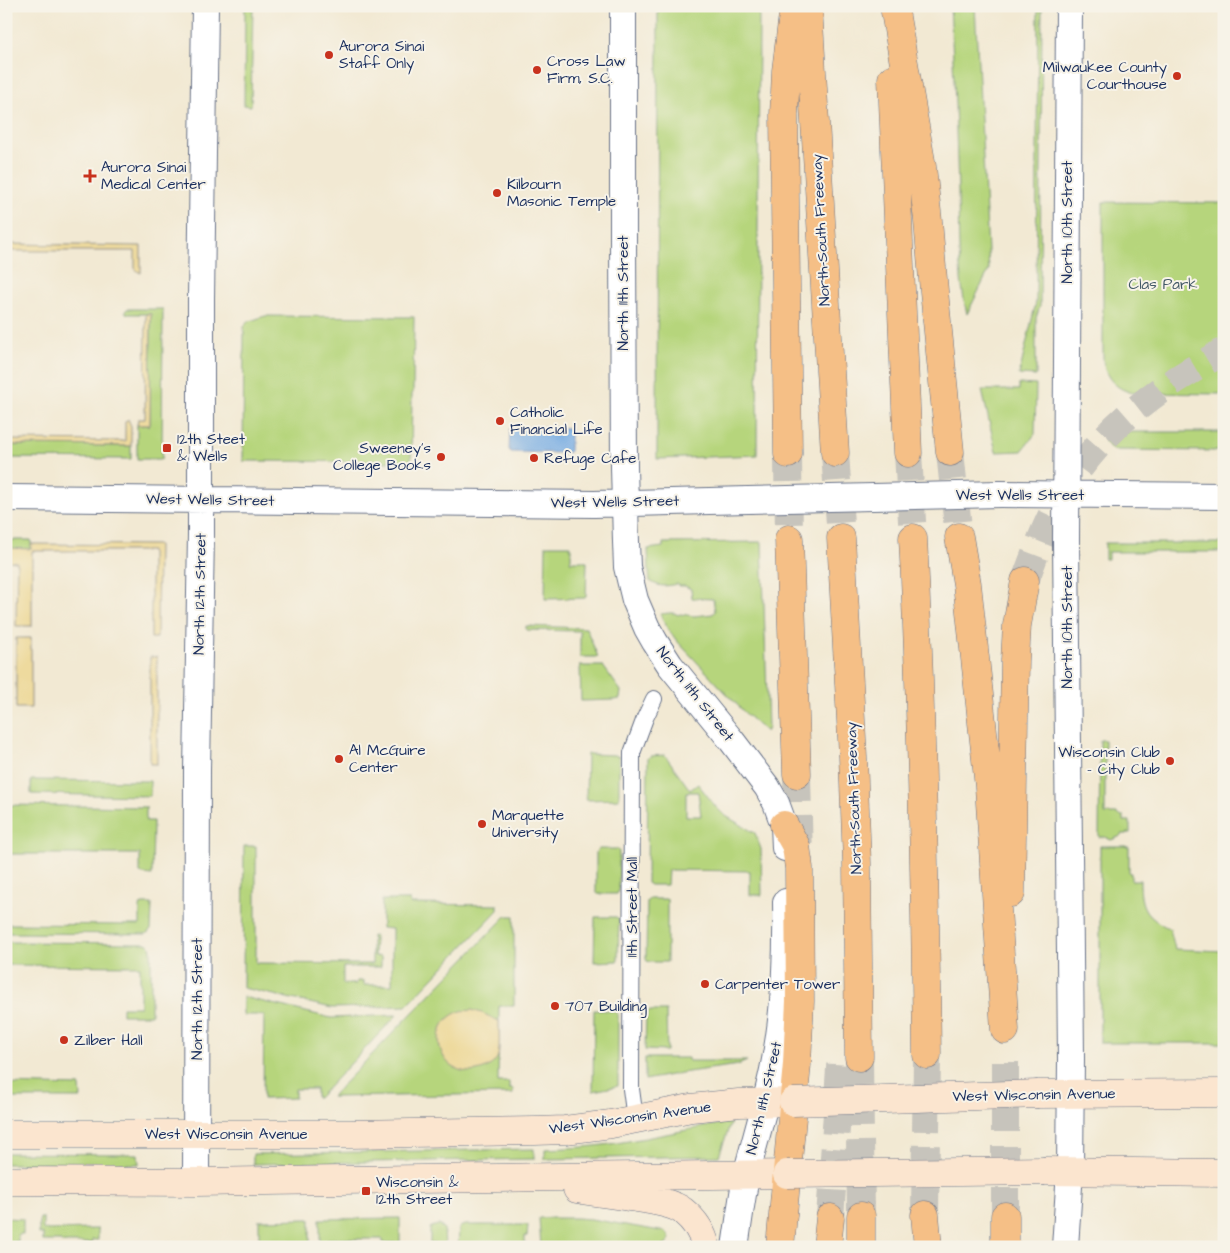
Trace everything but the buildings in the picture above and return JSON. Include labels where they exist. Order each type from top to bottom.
[{"type":"highway","points":[[788,454],[784,114],[786,71],[794,6]]},
{"type":"highway","name":"North-South Freeway","points":[[808,6],[834,453]]},
{"type":"highway","points":[[889,6],[908,453]]},
{"type":"highway","points":[[894,6],[922,166],[950,452]]},
{"type":"highway","points":[[960,537],[967,584],[989,787],[1005,1041],[1012,861],[1015,660],[1017,626],[1025,581]]},
{"type":"highway","name":"North-South Freeway","points":[[841,538],[854,757],[857,863],[850,1055]]},
{"type":"highway","points":[[913,538],[922,754],[927,1055]]},
{"type":"highway","points":[[789,539],[797,774]]},
{"type":"highway","points":[[780,1247],[797,1064],[800,1001],[799,868],[796,846],[784,825]]},
{"type":"highway","points":[[925,1215],[926,1247]]},
{"type":"highway","points":[[861,1216],[861,1247]]},
{"type":"highway","points":[[1005,1216],[1006,1247]]},
{"type":"highway","points":[[827,1247],[830,1218]]},
{"type":"main road","name":"West Wisconsin Avenue","points":[[6,1134],[350,1134],[565,1130],[691,1108],[766,1102],[1038,1094],[1224,1093]]},
{"type":"main road","points":[[6,1181],[196,1182],[467,1177],[1058,1171],[1224,1173]]},
{"type":"main road","points":[[467,1177],[577,1189],[651,1200],[669,1205],[683,1211],[696,1225],[701,1232],[706,1247]]},
{"type":"street","name":"North 12th Street","points":[[196,1182],[197,771],[205,6]]},
{"type":"street","name":"North 11th Street","points":[[623,6],[626,542],[633,593],[647,628],[670,665],[758,775],[771,795],[784,825],[786,919],[784,983],[780,1024],[776,1056],[766,1102],[747,1174],[735,1247]]},
{"type":"street","name":"North 10th Street","points":[[1065,1247],[1058,1171],[1071,1094],[1066,495],[1069,6]]},
{"type":"street","name":"West Wells Street","points":[[6,498],[594,504],[1000,494],[1224,496]]},
{"type":"street","name":"11th Street Mall","points":[[635,1119],[631,1089],[632,754],[644,718],[654,699]]},
{"type":"green space","points":[[245,6],[253,6],[251,106],[244,105]]},
{"type":"green space","points":[[658,6],[759,6],[757,455],[657,459]]},
{"type":"green space","points":[[950,6],[975,6],[989,270],[967,314],[959,252],[956,120]]},
{"type":"green space","points":[[1038,6],[1042,6],[1040,306],[1036,318],[1036,376],[1019,375],[1036,302]]},
{"type":"green space","name":"Clas Park","points":[[1103,202],[1224,203],[1224,394],[1133,393],[1121,389],[1112,382],[1106,372],[1103,360]]},
{"type":"green space","points":[[127,309],[163,309],[162,459],[137,459],[137,425],[150,425],[151,314],[127,314],[125,311]]},
{"type":"green space","points":[[265,316],[414,317],[411,462],[243,461],[244,327],[247,322]]},
{"type":"green space","points":[[1019,384],[1036,385],[1035,434],[1022,451],[996,452],[982,390],[1019,390]]},
{"type":"green space","points":[[1105,424],[1118,430],[1129,432],[1224,432],[1224,451],[1112,450],[1105,441]]},
{"type":"green space","points":[[6,445],[131,446],[131,459],[6,458]]},
{"type":"green space","points":[[6,540],[31,540],[31,549],[6,548]]},
{"type":"green space","points":[[762,542],[768,728],[766,732],[744,712],[677,641],[660,614],[672,613],[694,616],[713,614],[715,611],[713,599],[692,598],[691,589],[685,586],[677,584],[660,586],[650,581],[648,549],[663,547],[663,543]]},
{"type":"green space","points":[[1105,543],[1224,543],[1224,552],[1108,552],[1108,559],[1105,559]]},
{"type":"green space","points":[[546,545],[570,545],[570,562],[587,562],[585,598],[545,599]]},
{"type":"green space","points":[[526,626],[586,628],[598,657],[580,657],[580,631],[526,630]]},
{"type":"green space","points":[[580,666],[603,666],[621,691],[620,699],[581,701]]},
{"type":"green space","points":[[1100,740],[1105,740],[1105,814],[1118,814],[1124,816],[1124,821],[1130,821],[1130,833],[1122,834],[1111,840],[1099,837]]},
{"type":"green space","points":[[587,754],[615,755],[619,757],[619,799],[586,800]]},
{"type":"green space","points":[[665,755],[690,790],[698,784],[724,815],[755,833],[761,849],[762,895],[750,895],[750,871],[668,870],[667,885],[650,885],[647,883],[648,758],[650,756]],"holes":[[[686,792],[698,792],[701,816],[686,816]]]},
{"type":"green space","points":[[31,780],[150,781],[150,796],[31,794]]},
{"type":"green space","points":[[6,805],[146,807],[146,821],[153,821],[152,875],[140,873],[140,854],[6,854]]},
{"type":"green space","points":[[244,846],[256,846],[256,963],[372,964],[372,936],[375,936],[374,956],[381,957],[381,967],[343,967],[343,984],[356,984],[357,981],[364,981],[364,985],[392,985],[392,929],[382,928],[382,900],[410,900],[410,904],[498,905],[498,910],[406,1006],[332,1008],[243,988]]},
{"type":"green space","points":[[1100,846],[1129,847],[1129,873],[1131,873],[1131,880],[1140,880],[1141,898],[1146,910],[1155,920],[1170,929],[1175,949],[1224,951],[1224,1043],[1100,1043]]},
{"type":"green space","points":[[599,849],[617,849],[619,852],[619,890],[617,894],[598,894],[596,892],[596,852]]},
{"type":"green space","points":[[649,899],[667,899],[667,962],[650,962],[646,959],[647,901]]},
{"type":"green space","points":[[142,904],[152,904],[151,930],[146,934],[6,933],[6,924],[140,925],[140,907]]},
{"type":"green space","points":[[514,916],[514,1006],[499,1006],[498,1082],[509,1082],[509,1089],[513,1089],[513,1094],[331,1097],[505,917]]},
{"type":"green space","points":[[595,917],[616,917],[619,919],[617,961],[594,962]]},
{"type":"green space","points":[[6,942],[146,943],[150,946],[151,950],[151,1015],[122,1015],[122,1007],[140,1007],[140,966],[6,965]]},
{"type":"green space","points":[[243,997],[331,1018],[397,1015],[318,1098],[316,1098],[316,1089],[295,1089],[295,1098],[263,1099],[264,1015],[243,1015]]},
{"type":"green space","points":[[594,1010],[616,1012],[618,1014],[618,1086],[593,1091]]},
{"type":"green space","points":[[648,1011],[666,1011],[667,1051],[645,1050],[646,1014]]},
{"type":"green space","points":[[645,1058],[688,1058],[689,1061],[747,1061],[738,1065],[645,1080]]},
{"type":"green space","points":[[6,1084],[80,1086],[81,1098],[6,1098]]},
{"type":"green space","points":[[731,1122],[719,1156],[545,1159],[545,1149],[608,1144]]},
{"type":"green space","points":[[534,1149],[534,1159],[253,1164],[253,1154]]},
{"type":"green space","points":[[6,1153],[138,1154],[139,1164],[6,1164]]},
{"type":"green space","points":[[6,1218],[23,1219],[23,1234],[18,1234],[18,1242],[6,1242]]},
{"type":"green space","points":[[40,1218],[43,1218],[43,1230],[98,1229],[98,1240],[92,1240],[92,1243],[43,1241],[43,1234],[39,1234]]},
{"type":"green space","points":[[400,1218],[400,1243],[383,1243],[383,1239],[328,1239],[328,1242],[320,1242],[320,1219]]},
{"type":"green space","points":[[539,1218],[591,1219],[666,1232],[670,1239],[663,1247],[541,1247]]},
{"type":"green space","points":[[310,1219],[310,1242],[282,1242],[281,1247],[259,1247],[259,1220]]},
{"type":"green space","points":[[439,1225],[444,1229],[445,1247],[435,1247],[435,1243],[430,1243],[430,1228]]},
{"type":"green space","points":[[466,1225],[528,1225],[525,1245],[466,1247],[466,1244],[464,1244],[463,1247],[458,1247],[459,1228]]},
{"type":"sand","points":[[6,244],[141,246],[141,273],[135,268],[135,251],[6,251]]},
{"type":"sand","points":[[146,314],[151,314],[150,425],[137,425],[138,419],[145,419]]},
{"type":"sand","points":[[128,419],[131,426],[131,446],[6,445],[6,440],[125,441],[125,422]]},
{"type":"sand","points":[[31,544],[158,545],[157,638],[151,638],[151,551],[32,551],[32,626],[16,626],[17,562],[6,561],[6,548],[31,549]]},
{"type":"sand","points":[[16,638],[31,638],[31,708],[16,708]]},
{"type":"sand","points":[[150,657],[157,657],[157,764],[150,764]]},
{"type":"sand","points":[[472,1010],[499,1021],[499,1049],[497,1059],[489,1067],[466,1072],[455,1068],[446,1060],[441,1050],[439,1038],[442,1027],[449,1018],[461,1011]]},
{"type":"water","points":[[513,427],[568,428],[570,429],[570,451],[567,453],[511,452],[509,450],[510,429]]},
{"type":"tunnel","points":[[1025,581],[1040,541],[1058,502],[1088,457],[1113,429],[1151,397],[1181,376],[1224,351]]},
{"type":"tunnel","points":[[950,452],[959,537]]},
{"type":"tunnel","points":[[835,453],[841,538]]},
{"type":"tunnel","points":[[908,453],[913,538]]},
{"type":"tunnel","points":[[788,454],[789,539]]},
{"type":"tunnel","points":[[797,774],[799,860]]},
{"type":"tunnel","points":[[1005,1051],[1005,1216]]},
{"type":"tunnel","points":[[830,1218],[841,1053]]},
{"type":"tunnel","points":[[925,1215],[927,1055]]},
{"type":"tunnel","points":[[859,1057],[861,1216]]},
{"type":"place","name":"Aurora Sinai Staff Only","points":[[329,55]]},
{"type":"place","name":"Cross Law Firm, S.C.","points":[[537,70]]},
{"type":"place","name":"Milwaukee County Courthouse","points":[[1177,76]]},
{"type":"place","name":"Aurora Sinai Medical Center","points":[[90,176]]},
{"type":"place","name":"Kilbourn Masonic Temple","points":[[497,193]]},
{"type":"place","name":"Catholic Financial Life","points":[[500,421]]},
{"type":"place","name":"12th Steet & Wells","points":[[167,448]]},
{"type":"place","name":"Sweeney's College Books","points":[[441,457]]},
{"type":"place","name":"Refuge Cafe","points":[[534,458]]},
{"type":"place","name":"Al McGuire Center","points":[[339,759]]},
{"type":"place","name":"Wisconsin Club - City Club","points":[[1170,761]]},
{"type":"place","name":"Marquette University","points":[[482,824]]},
{"type":"place","name":"Carpenter Tower","points":[[705,984]]},
{"type":"place","name":"707 Building","points":[[555,1006]]},
{"type":"place","name":"Zilber Hall","points":[[64,1040]]},
{"type":"place","name":"Wisconsin & 12th Street","points":[[366,1191]]}]
